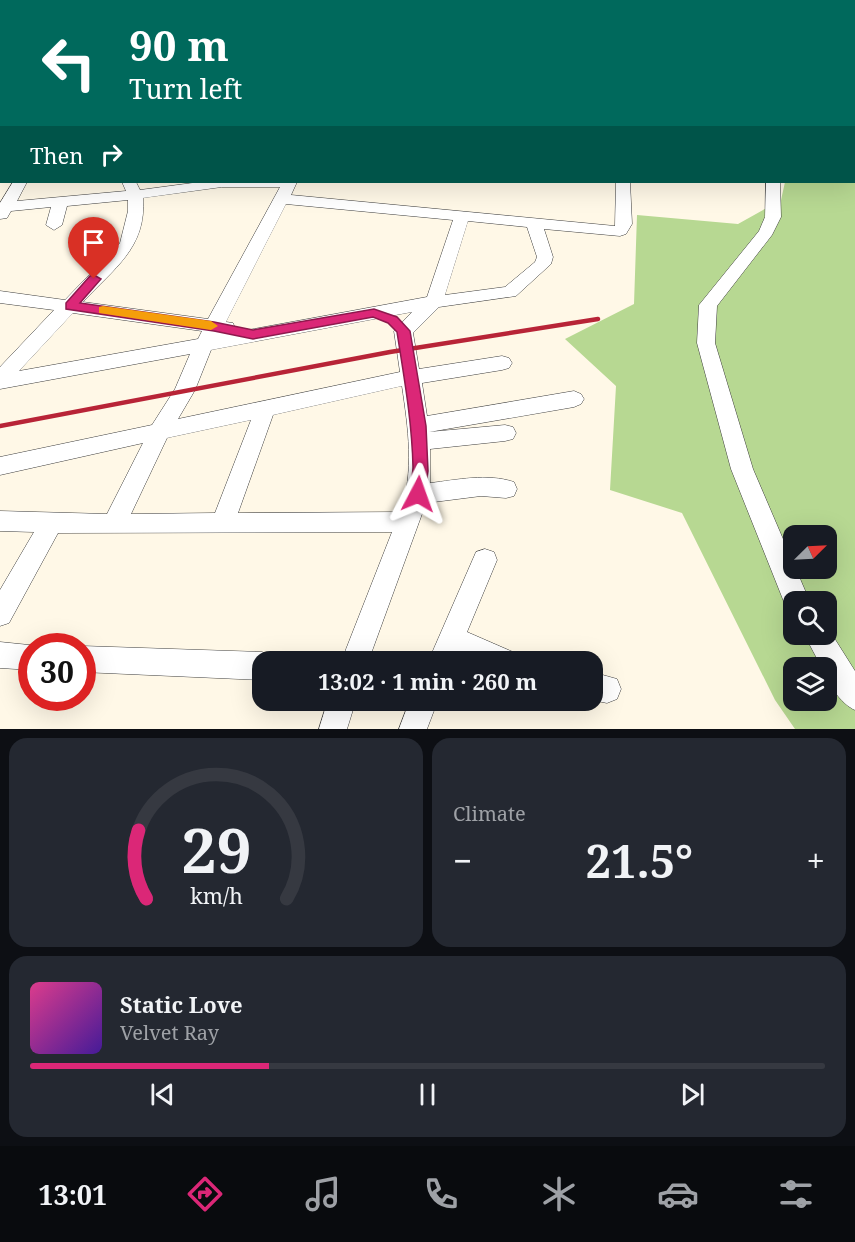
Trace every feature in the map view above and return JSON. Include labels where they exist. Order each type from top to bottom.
[{"type":"street","points":[[3,212],[19,183]]},
{"type":"street","points":[[3,212],[132,188],[222,183]]},
{"type":"street","points":[[114,524],[159,432],[185,390],[192,368],[288,183]]},
{"type":"street","points":[[280,199],[620,231],[624,224],[623,183]]},
{"type":"street","points":[[773,183],[773,217],[766,232],[708,305],[706,343],[742,468],[792,591]]},
{"type":"street","points":[[0,381],[128,244],[136,211],[132,188]]},
{"type":"street","points":[[54,225],[60,202]]},
{"type":"street","points":[[403,331],[434,302],[462,217]]},
{"type":"street","points":[[0,381],[434,302],[510,292],[543,264],[545,258],[534,223]]},
{"type":"street","points":[[0,297],[214,326],[253,335]]},
{"type":"street","points":[[358,651],[418,494],[419,434],[403,331],[392,320],[374,313]]},
{"type":"street","points":[[0,466],[411,377],[502,363]]},
{"type":"street","points":[[419,434],[574,399]]},
{"type":"street","points":[[223,523],[265,409]]},
{"type":"street","points":[[419,434],[505,433]]},
{"type":"street","points":[[418,494],[481,487],[506,489]]},
{"type":"street","points":[[0,521],[114,524],[406,522]]},
{"type":"street","points":[[0,614],[52,522]]},
{"type":"street","points":[[446,650],[485,560]]},
{"type":"street","points":[[824,645],[855,696]]},
{"type":"street","points":[[0,655],[18,656]]},
{"type":"street","points":[[96,660],[252,666]]},
{"type":"street","points":[[333,729],[339,711]]},
{"type":"street","points":[[412,729],[419,711]]},
{"type":"green space","points":[[785,183],[855,183],[855,729],[795,729],[775,700],[682,513],[610,490],[616,386],[565,339],[634,304],[637,215],[738,224],[781,200]]},
{"type":"railway","points":[[0,426],[390,352],[598,319]]},
{"type":"slow traffic","points":[[103,310],[211,326]]},
{"type":"route","points":[[94,279],[70,306],[214,326],[253,335],[374,313],[392,320],[403,331],[419,426],[421,471],[418,494]]}]
